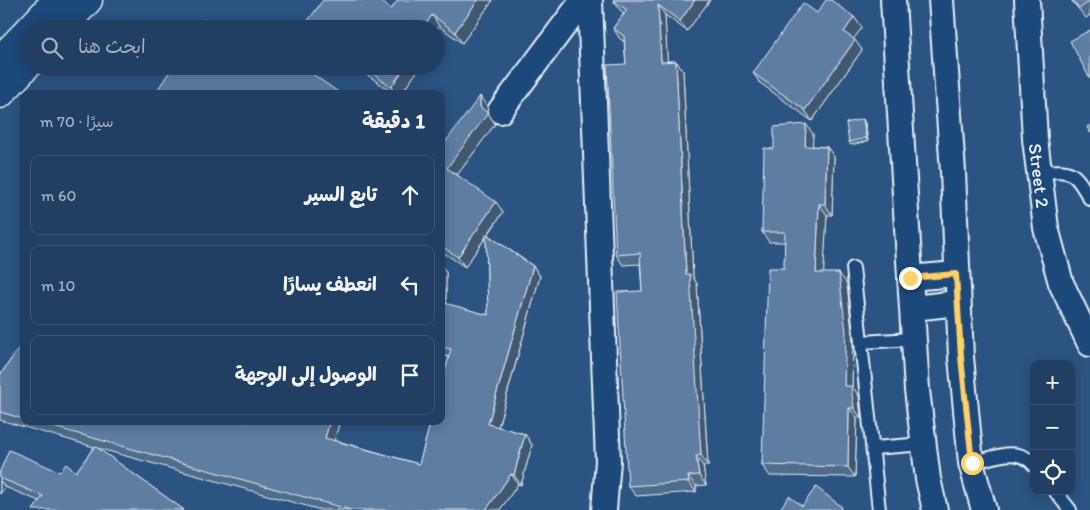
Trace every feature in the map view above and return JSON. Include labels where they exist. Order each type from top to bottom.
[{"type":"main road","points":[[38,20],[57,0]]},
{"type":"main road","points":[[69,20],[88,0]]},
{"type":"main road","points":[[0,60],[20,39]]},
{"type":"main road","points":[[0,94],[20,73]]},
{"type":"street","points":[[500,111],[583,0]]},
{"type":"street","points":[[590,0],[608,461],[604,510]]},
{"type":"street","points":[[893,0],[919,422],[935,510]]},
{"type":"street","points":[[941,0],[953,172],[961,357],[972,463],[984,510]]},
{"type":"street","name":"Street 2","points":[[1027,0],[1028,46],[1043,209],[1052,256],[1061,283],[1088,336]]},
{"type":"street","points":[[910,278],[956,274]]},
{"type":"street","points":[[913,308],[958,302]]},
{"type":"lane","points":[[1039,172],[1070,172],[1088,191]]},
{"type":"lane","points":[[853,268],[874,448],[879,510]]},
{"type":"lane","points":[[861,342],[913,339]]},
{"type":"lane","points":[[874,448],[924,444]]},
{"type":"lane","points":[[972,463],[1012,453],[1025,457],[1030,461]]},
{"type":"lane","points":[[1057,495],[1070,510]]},
{"type":"building","points":[[323,0],[379,0],[391,9],[398,0],[478,0],[455,32],[445,25],[445,20],[439,20],[432,15],[428,20],[309,20]]},
{"type":"building","points":[[613,0],[695,0],[680,21],[658,5],[661,62],[676,61],[686,274],[690,274],[701,455],[696,456],[699,475],[688,476],[689,482],[628,486],[617,292],[642,291],[640,253],[616,255],[607,65],[626,64],[624,36],[613,28],[627,10]]},
{"type":"building","points":[[826,0],[831,0],[854,17],[844,32],[855,40],[805,110],[753,73],[803,3],[817,13]]},
{"type":"building","points":[[1072,0],[1090,0],[1090,1],[1079,9]]},
{"type":"building","points":[[1090,30],[1090,79],[1070,41]]},
{"type":"building","points":[[167,75],[314,75],[335,90],[158,90]]},
{"type":"building","points":[[375,75],[400,75],[391,87]]},
{"type":"building","points":[[480,96],[480,107],[488,113],[447,168],[496,202],[458,257],[445,249],[445,143]]},
{"type":"building","points":[[863,119],[866,138],[849,142],[846,123]]},
{"type":"building","points":[[806,124],[805,146],[827,147],[825,204],[819,204],[816,273],[839,273],[846,332],[844,386],[851,386],[854,408],[849,408],[848,467],[762,465],[768,268],[784,268],[785,232],[762,232],[764,148],[774,149],[774,127]]},
{"type":"building","points":[[486,234],[533,266],[488,424],[525,434],[514,475],[511,474],[486,510],[351,510],[46,425],[329,425],[325,438],[419,464],[430,425],[445,425],[445,371],[451,349],[445,348],[445,303],[488,315]]},
{"type":"building","points":[[20,347],[20,418],[0,412],[0,375]]},
{"type":"building","points":[[95,446],[184,510],[33,510],[43,496],[0,478],[0,471],[9,450],[60,472],[66,464],[76,472]]},
{"type":"building","points":[[816,487],[842,507],[840,510],[779,510],[789,496],[802,506]]},
{"type":"route","points":[[910,278],[956,274],[961,357],[972,463]]}]
